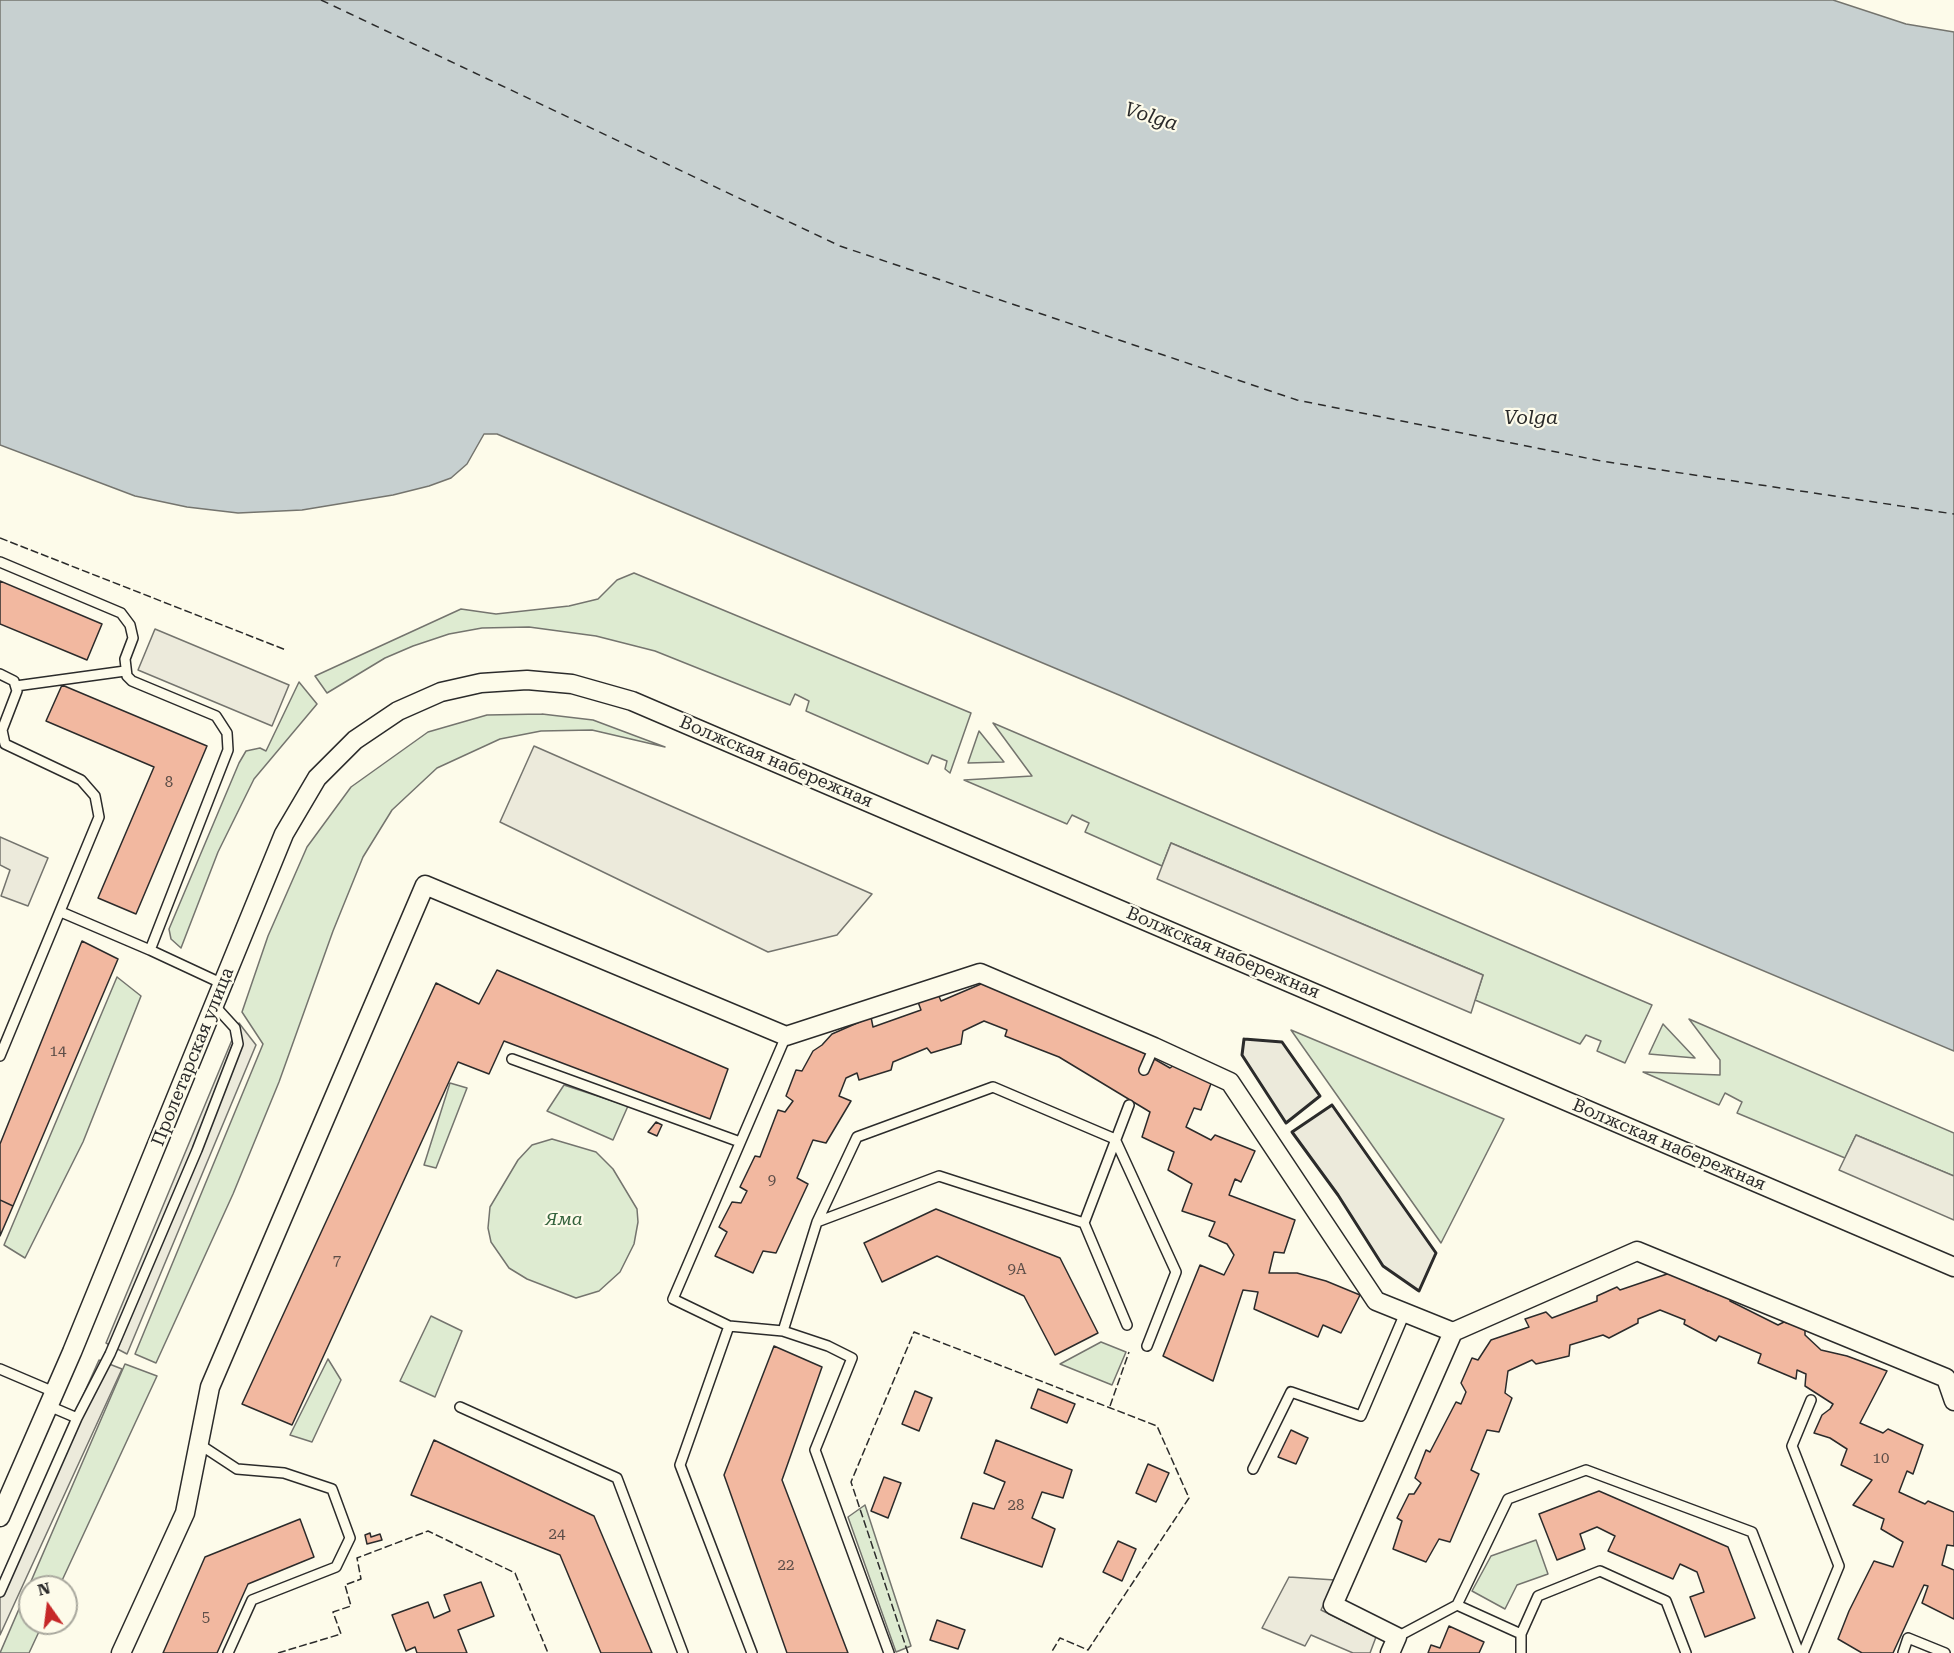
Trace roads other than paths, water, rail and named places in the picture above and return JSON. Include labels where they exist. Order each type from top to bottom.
[{"type":"street","name":"Волжская набережная","points":[[481,683],[527,680],[572,684],[632,701],[1954,1267]]},
{"type":"street","name":"Пролетарская улица","points":[[0,1517],[284,834],[317,778],[355,740],[398,711],[441,692],[481,683]]},
{"type":"street","points":[[121,1653],[185,1513],[197,1443],[210,1387],[425,885],[786,1036],[980,973],[1154,1047],[1230,1082],[1376,1301],[1453,1332]]},
{"type":"street","points":[[1393,1645],[1333,1605],[1453,1332],[1637,1251],[1946,1378],[1954,1401]]},
{"type":"lane","points":[[0,562],[121,613],[130,625],[133,638],[124,659],[125,671],[132,681],[216,716],[224,727],[229,742],[228,750],[150,950]]},
{"type":"lane","points":[[16,686],[125,671]]},
{"type":"lane","points":[[0,674],[11,679],[16,686],[16,697],[2,730],[5,744],[77,778],[91,791],[98,808],[98,823],[0,1056]]},
{"type":"lane","points":[[61,912],[223,984]]},
{"type":"lane","points":[[0,1592],[77,1418],[110,1354],[197,1150],[238,1044],[235,1028],[214,1005]]},
{"type":"lane","points":[[786,1036],[673,1299],[729,1326],[783,1331],[828,1346],[852,1358],[815,1450],[889,1653]]},
{"type":"lane","points":[[1144,1070],[1154,1047]]},
{"type":"lane","points":[[512,1059],[740,1142]]},
{"type":"lane","points":[[783,1331],[817,1222],[857,1137],[993,1087],[1115,1139],[1176,1272],[1147,1346]]},
{"type":"lane","points":[[1128,1325],[1083,1223],[1129,1105]]},
{"type":"lane","points":[[817,1222],[939,1176],[1083,1223]]},
{"type":"lane","points":[[1253,1469],[1291,1392],[1360,1416],[1405,1313]]},
{"type":"lane","points":[[729,1326],[680,1465],[752,1653]]},
{"type":"lane","points":[[0,1369],[51,1399],[77,1418]]},
{"type":"lane","points":[[1803,1653],[1839,1566],[1792,1446],[1811,1400]]},
{"type":"lane","points":[[460,1407],[617,1478],[682,1653]]},
{"type":"lane","points":[[197,1443],[237,1469],[284,1473],[332,1489],[350,1538],[336,1567],[252,1600],[228,1653]]},
{"type":"lane","points":[[1393,1645],[1457,1605],[1508,1499],[1586,1470],[1752,1532],[1799,1653]]},
{"type":"lane","points":[[1521,1653],[1521,1634],[1538,1596],[1600,1571],[1666,1601],[1686,1653]]},
{"type":"lane","points":[[1457,1605],[1521,1634]]},
{"type":"lane","points":[[1902,1653],[1908,1638],[1945,1653]]},
{"type":"water","name":"Volga","points":[[0,0],[1833,0],[1906,24],[1954,32],[1954,1051],[1441,835],[1119,695],[497,434],[484,434],[467,464],[451,478],[429,486],[393,495],[302,510],[238,513],[187,507],[135,496],[0,445]]},
{"type":"park label","name":"Яма","points":[[564,1220]]}]
